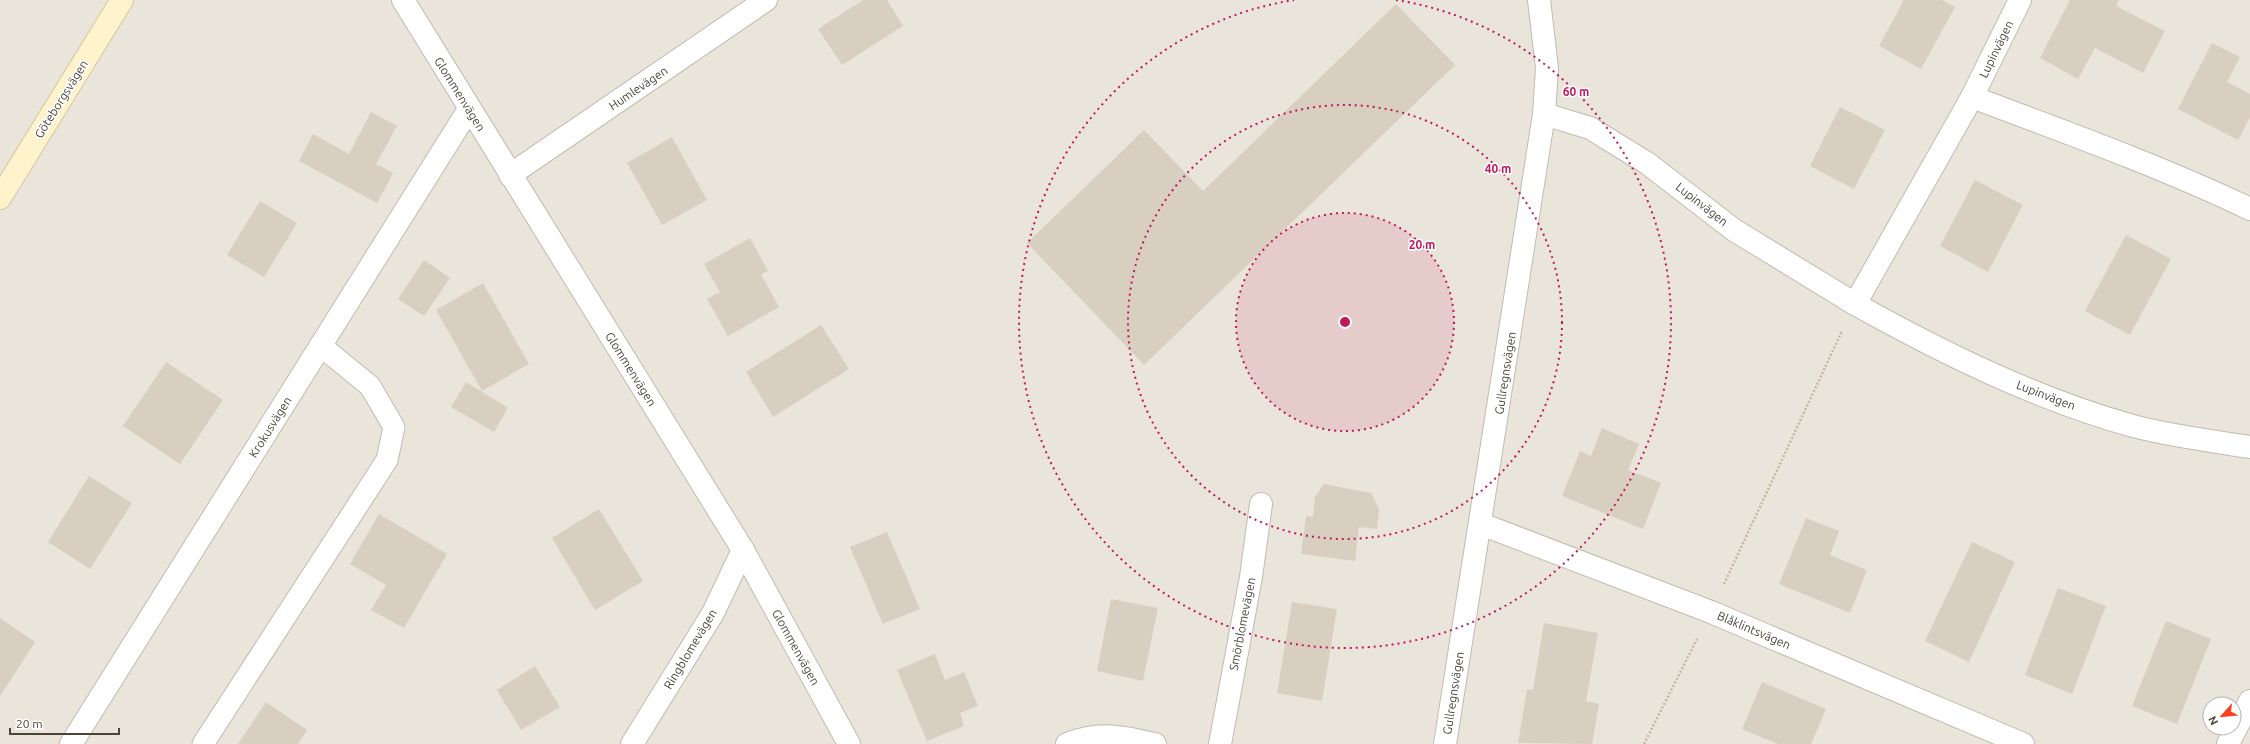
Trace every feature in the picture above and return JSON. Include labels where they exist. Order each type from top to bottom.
[{"type":"street","name":"Göteborgsvägen","points":[[0,198],[122,0]]},
{"type":"street","name":"Glommenvägen","points":[[402,0],[743,550],[849,744]]},
{"type":"street","name":"Humlevägen","points":[[510,175],[766,0]]},
{"type":"street","name":"Gullregnsvägen","points":[[1445,744],[1481,524],[1544,114],[1547,68],[1539,0]]},
{"type":"street","name":"Lupinvägen","points":[[1855,304],[1972,97],[2020,0]]},
{"type":"street","points":[[1972,97],[2118,152],[2209,189],[2250,209]]},
{"type":"street","name":"Krokusvägen","points":[[71,744],[469,109]]},
{"type":"street","name":"Lupinvägen","points":[[1544,114],[1590,128],[1647,162],[1734,230],[1855,304],[1905,332],[1986,371],[2070,405],[2134,426],[2250,447]]},
{"type":"street","name":"Smörblomevägen","points":[[1220,744],[1251,578],[1261,504]]},
{"type":"street","name":"Blåklintsvägen","points":[[1481,524],[1711,612],[2023,744]]},
{"type":"street","name":"Ringblomevägen","points":[[632,744],[713,613],[743,550]]},
{"type":"street","points":[[2228,744],[2250,701]]},
{"type":"street","points":[[1067,744],[1087,737],[1111,736],[1155,744]]},
{"type":"lane","points":[[203,744],[387,460],[394,427],[370,386],[321,346]]},
{"type":"path","points":[[1644,744],[1711,612],[1855,304]]},
{"type":"shaded area","points":[[0,0],[2250,0],[2250,744],[0,744]]},
{"type":"building","points":[[863,0],[887,0],[903,26],[842,65],[818,29]]},
{"type":"building","points":[[1904,0],[1942,0],[1955,7],[1921,69],[1879,46]]},
{"type":"building","points":[[2070,0],[2119,0],[2116,6],[2165,31],[2143,73],[2095,48],[2078,79],[2040,58]]},
{"type":"building","points":[[1396,4],[1455,65],[1144,365],[1027,243],[1144,130],[1203,191]]},
{"type":"building","points":[[2212,43],[2240,57],[2227,82],[2250,94],[2250,117],[2238,140],[2178,109]]},
{"type":"building","points":[[1840,107],[1885,130],[1854,189],[1810,166]]},
{"type":"building","points":[[371,112],[397,126],[376,164],[393,173],[377,203],[299,161],[313,134],[349,154]]},
{"type":"building","points":[[672,137],[707,200],[662,225],[627,163]]},
{"type":"building","points":[[1975,180],[2023,205],[1988,272],[1940,246]]},
{"type":"building","points":[[260,201],[297,223],[264,277],[227,255]]},
{"type":"building","points":[[2126,235],[2171,259],[2130,335],[2085,311]]},
{"type":"building","points":[[750,238],[768,271],[761,274],[779,307],[728,336],[707,299],[720,292],[704,264]]},
{"type":"building","points":[[424,260],[450,278],[424,316],[398,299]]},
{"type":"building","points":[[483,283],[529,364],[482,391],[436,310]]},
{"type":"building","points":[[821,325],[849,369],[773,417],[746,372]]},
{"type":"building","points":[[166,362],[223,400],[180,464],[123,426]]},
{"type":"building","points":[[466,382],[508,408],[494,432],[451,407]]},
{"type":"building","points":[[1602,428],[1639,444],[1628,470],[1661,483],[1643,529],[1562,496],[1580,451],[1591,456]]},
{"type":"building","points":[[89,476],[132,503],[90,569],[48,542]]},
{"type":"building","points":[[1324,484],[1371,493],[1379,509],[1377,529],[1359,527],[1355,561],[1301,554],[1306,516],[1313,517],[1315,497]]},
{"type":"building","points":[[599,509],[643,581],[595,610],[552,538]]},
{"type":"building","points":[[379,514],[447,554],[404,628],[371,610],[386,585],[350,564]]},
{"type":"building","points":[[1806,518],[1839,531],[1830,555],[1867,570],[1850,613],[1779,584]]},
{"type":"building","points":[[887,532],[920,609],[883,624],[850,547]]},
{"type":"building","points":[[1972,542],[2015,562],[1969,662],[1925,641]]},
{"type":"building","points":[[2058,588],[2106,606],[2072,694],[2025,675]]},
{"type":"building","points":[[1111,599],[1158,608],[1143,681],[1097,671]]},
{"type":"building","points":[[1292,602],[1337,609],[1322,701],[1277,693]]},
{"type":"building","points":[[0,618],[35,642],[0,696]]},
{"type":"building","points":[[2166,621],[2211,639],[2177,724],[2132,706]]},
{"type":"building","points":[[1544,623],[1598,633],[1586,701],[1599,704],[1592,744],[1518,743],[1527,689],[1533,690]]},
{"type":"building","points":[[935,654],[945,680],[964,672],[978,706],[960,713],[964,726],[927,741],[897,670]]},
{"type":"building","points":[[535,666],[560,707],[521,730],[497,690]]},
{"type":"building","points":[[1762,682],[1826,709],[1811,744],[1778,744],[1742,729]]},
{"type":"building","points":[[266,702],[307,730],[298,744],[238,744]]}]
